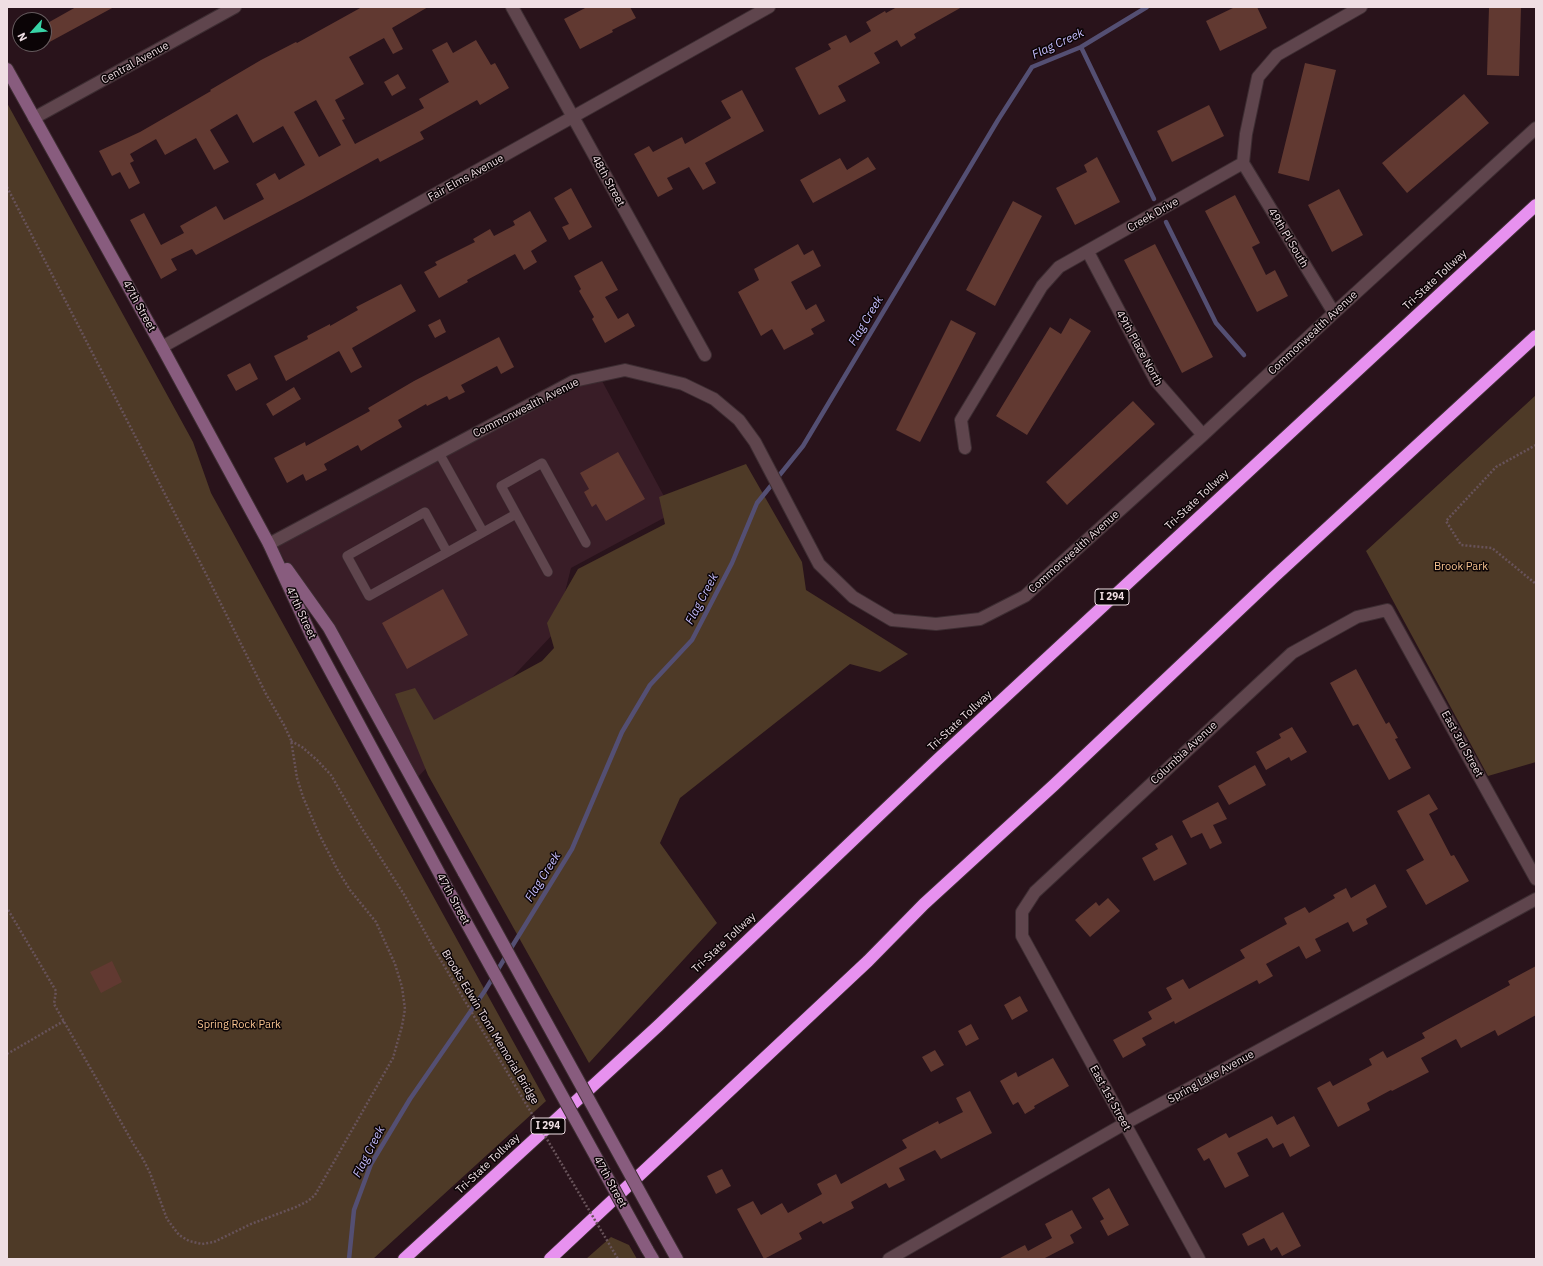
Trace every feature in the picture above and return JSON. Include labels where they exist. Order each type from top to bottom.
[{"type":"highway","name":"Tri-State Tollway","points":[[404,1259],[652,1031],[937,760],[1536,205]]},
{"type":"highway","points":[[550,1259],[857,972],[924,904],[1054,785],[1274,577],[1536,336]]},
{"type":"main road","name":"47th Street","points":[[7,69],[162,347],[269,544],[312,636],[451,895],[650,1254]]},
{"type":"main road","name":"47th Street","points":[[269,544],[329,628],[677,1259]]},
{"type":"street","name":"Central Avenue","points":[[34,118],[235,7]]},
{"type":"street","name":"48th Street","points":[[512,7],[705,355]]},
{"type":"street","name":"Fair Elms Avenue","points":[[162,347],[769,7]]},
{"type":"street","points":[[1243,163],[1246,134],[1258,77],[1277,54],[1361,7]]},
{"type":"street","name":"Commonwealth Avenue","points":[[269,544],[574,381],[625,370],[683,384],[714,399],[739,420],[755,442],[819,564],[853,596],[892,620],[936,624],[980,619],[1025,596],[1203,435],[1536,128]]},
{"type":"street","name":"Creek Drive","points":[[965,448],[961,420],[1042,286],[1059,267],[1088,252],[1243,163]]},
{"type":"street","name":"49th Pl South","points":[[1243,163],[1334,313]]},
{"type":"street","name":"49th Place North","points":[[1088,252],[1156,382],[1203,435]]},
{"type":"street","name":"East 3rd Street","points":[[1387,610],[1536,879]]},
{"type":"street","name":"Columbia Avenue","points":[[1022,936],[1022,912],[1035,892],[1292,653],[1357,617],[1387,610]]},
{"type":"street","name":"Spring Lake Avenue","points":[[889,1259],[1124,1124],[1536,900]]},
{"type":"street","name":"East 1st Street","points":[[1022,936],[1199,1259]]},
{"type":"lane","points":[[439,453],[483,532]]},
{"type":"lane","points":[[548,572],[501,486],[542,463],[586,543]]},
{"type":"lane","points":[[447,552],[425,512],[347,556],[369,596],[516,514]]},
{"type":"path","points":[[7,187],[266,694],[284,724],[290,740],[297,778],[303,797],[319,834],[337,869],[350,890],[376,922],[395,964],[402,987],[405,1009],[393,1058],[315,1195],[308,1201],[296,1207],[251,1224],[214,1242],[202,1244],[189,1241],[179,1235],[168,1219],[143,1158],[134,1145],[54,1004],[56,991],[7,908]]},
{"type":"path","points":[[1536,445],[1496,467],[1446,521],[1461,545],[1492,548],[1536,584]]},
{"type":"path","name":"Brooks Edwin Tonn Memorial Bridge","points":[[290,740],[302,747],[318,760],[331,775],[361,827],[405,896],[433,947],[618,1259]]},
{"type":"path","points":[[7,1054],[64,1021]]},
{"type":"shaded area","points":[[601,379],[673,513],[571,568],[555,632],[417,778],[276,546],[576,384]]},
{"type":"green space","name":"Spring Rock Park","points":[[7,103],[193,442],[211,493],[546,1101],[373,1259],[7,1259]]},
{"type":"green space","name":"Brook Park","points":[[1536,395],[1536,762],[1488,776],[1366,551]]},
{"type":"green space","points":[[746,464],[802,562],[806,590],[908,654],[880,672],[850,664],[680,798],[660,843],[717,923],[589,1063],[428,775],[395,694],[415,688],[434,720],[542,661],[554,648],[547,623],[578,569],[665,524],[659,497]]},
{"type":"green space","points":[[611,1237],[629,1245],[637,1259],[586,1259]]},
{"type":"building","points":[[76,7],[114,7],[52,41],[52,20]]},
{"type":"building","points":[[362,7],[428,7],[392,28],[403,49],[393,54],[384,38],[349,57],[364,84],[335,100],[345,119],[342,120],[355,144],[424,108],[419,99],[449,82],[432,50],[447,42],[453,53],[476,40],[491,65],[495,63],[509,88],[480,105],[477,100],[420,132],[424,139],[380,162],[378,158],[196,255],[192,249],[171,259],[177,270],[161,279],[130,220],[144,213],[161,245],[184,233],[180,226],[216,206],[224,220],[264,199],[256,184],[275,173],[279,180],[305,165],[283,126],[253,143],[237,114],[210,130],[229,162],[214,170],[196,138],[165,155],[156,139],[130,154],[134,161],[130,163],[140,183],[129,189],[120,172],[112,176],[99,151],[140,132],[261,60],[296,42],[297,43]],"holes":[[[316,100],[341,145],[319,157],[294,112]]]},
{"type":"building","points":[[587,7],[630,7],[636,18],[580,49],[564,19]]},
{"type":"building","points":[[897,7],[962,7],[914,34],[916,38],[901,47],[897,40],[874,53],[880,63],[838,86],[846,101],[819,115],[795,68],[831,49],[828,44],[846,35],[850,43],[871,31],[866,22],[885,11],[886,13]]},
{"type":"building","points":[[1235,7],[1257,7],[1267,28],[1220,51],[1206,21]]},
{"type":"building","points":[[1489,7],[1521,7],[1519,76],[1487,75]]},
{"type":"building","points":[[1305,63],[1336,70],[1309,181],[1278,173]]},
{"type":"building","points":[[398,74],[406,88],[392,96],[384,82]]},
{"type":"building","points":[[742,90],[764,131],[705,163],[716,183],[703,190],[689,167],[667,178],[673,189],[658,197],[634,154],[649,146],[653,152],[682,137],[685,144],[731,118],[721,101]]},
{"type":"building","points":[[1464,94],[1489,123],[1407,193],[1382,163]]},
{"type":"building","points":[[1209,105],[1224,136],[1172,162],[1157,131]]},
{"type":"building","points":[[868,157],[876,169],[813,203],[800,180],[840,158],[847,170]]},
{"type":"building","points":[[1097,157],[1120,202],[1075,225],[1056,188],[1087,172],[1084,165]]},
{"type":"building","points":[[571,188],[592,227],[569,240],[562,227],[569,224],[554,198]]},
{"type":"building","points":[[1339,189],[1363,235],[1332,252],[1308,205]]},
{"type":"building","points":[[1235,195],[1260,243],[1252,247],[1266,275],[1275,270],[1288,296],[1257,312],[1205,211]]},
{"type":"building","points":[[1013,201],[1042,216],[995,306],[966,290]]},
{"type":"building","points":[[530,211],[547,241],[531,251],[537,262],[524,270],[515,254],[467,280],[468,282],[439,298],[424,272],[437,265],[435,262],[475,242],[473,239],[490,229],[494,236],[515,225],[513,221]]},
{"type":"building","points":[[798,244],[804,255],[813,250],[821,266],[791,282],[806,310],[816,304],[825,321],[811,329],[814,334],[784,350],[772,329],[761,336],[738,292],[759,280],[754,269]]},
{"type":"building","points":[[1155,244],[1213,357],[1182,373],[1124,260]]},
{"type":"building","points":[[602,261],[618,290],[605,297],[618,319],[628,313],[635,326],[605,343],[592,319],[594,317],[579,291],[581,289],[574,276]]},
{"type":"building","points":[[401,284],[416,311],[352,348],[362,367],[351,373],[339,351],[286,381],[274,356],[308,339],[307,336],[330,324],[330,326],[358,310],[356,307]]},
{"type":"building","points":[[1070,318],[1091,331],[1027,435],[996,416],[1050,327],[1061,334]]},
{"type":"building","points":[[440,319],[446,332],[435,338],[428,325]]},
{"type":"building","points":[[951,320],[976,333],[920,442],[896,430]]},
{"type":"building","points":[[499,337],[514,367],[501,374],[497,366],[461,385],[465,392],[449,400],[447,396],[427,406],[426,404],[398,420],[402,427],[361,451],[358,445],[324,464],[327,470],[306,481],[303,474],[287,483],[274,458],[305,442],[306,446],[370,411],[368,408],[414,381]]},
{"type":"building","points":[[250,363],[258,379],[236,391],[227,375]]},
{"type":"building","points":[[294,387],[301,399],[273,416],[266,404]]},
{"type":"building","points":[[1133,401],[1155,424],[1067,505],[1046,482]]},
{"type":"building","points":[[618,452],[645,499],[606,521],[596,504],[592,507],[584,492],[589,489],[580,473]]},
{"type":"building","points":[[443,589],[468,635],[407,669],[382,623]]},
{"type":"building","points":[[1356,669],[1386,724],[1389,722],[1398,738],[1395,739],[1411,768],[1389,780],[1358,724],[1353,726],[1330,683]]},
{"type":"building","points":[[1292,727],[1307,752],[1291,761],[1289,757],[1266,770],[1256,752],[1281,738],[1279,734]]},
{"type":"building","points":[[1255,765],[1266,785],[1229,805],[1218,786]]},
{"type":"building","points":[[1429,794],[1438,809],[1429,814],[1451,856],[1454,855],[1469,881],[1426,905],[1406,870],[1424,860],[1397,811]]},
{"type":"building","points":[[1218,802],[1227,819],[1213,825],[1222,843],[1210,849],[1202,833],[1191,838],[1182,821]]},
{"type":"building","points":[[1172,835],[1187,864],[1154,881],[1142,858],[1158,849],[1155,844]]},
{"type":"building","points":[[1375,884],[1387,907],[1366,919],[1368,924],[1353,932],[1348,922],[1315,939],[1321,951],[1306,959],[1299,946],[1266,964],[1273,976],[1259,984],[1257,980],[1175,1024],[1174,1021],[1142,1038],[1146,1045],[1123,1058],[1113,1040],[1152,1019],[1148,1012],[1172,999],[1166,988],[1183,979],[1189,989],[1245,958],[1240,950],[1287,924],[1284,918],[1305,907],[1309,913],[1335,898],[1333,895],[1346,888],[1351,898]]},
{"type":"building","points":[[1108,898],[1120,911],[1090,937],[1075,920],[1096,902],[1099,906]]},
{"type":"building","points":[[112,961],[122,982],[101,993],[90,972]]},
{"type":"building","points":[[1536,966],[1536,1015],[1498,1036],[1495,1030],[1461,1048],[1456,1039],[1421,1058],[1429,1072],[1367,1103],[1370,1110],[1338,1127],[1317,1088],[1330,1081],[1333,1086],[1372,1065],[1369,1059],[1383,1051],[1387,1058],[1425,1038],[1422,1033],[1510,985],[1508,981]]},
{"type":"building","points":[[1020,996],[1028,1011],[1012,1020],[1004,1005]]},
{"type":"building","points":[[971,1024],[979,1039],[966,1046],[958,1031]]},
{"type":"building","points":[[935,1050],[944,1065],[931,1072],[922,1057]]},
{"type":"building","points":[[1053,1058],[1069,1086],[1034,1106],[1035,1108],[1025,1114],[1018,1102],[1013,1105],[1000,1081],[1016,1072],[1018,1077]]},
{"type":"building","points":[[970,1091],[992,1133],[941,1159],[935,1150],[899,1168],[905,1180],[889,1188],[886,1183],[851,1202],[854,1208],[823,1224],[821,1221],[799,1233],[802,1239],[764,1259],[737,1209],[753,1201],[761,1215],[782,1203],[788,1213],[822,1194],[817,1184],[836,1174],[841,1184],[907,1148],[902,1140],[938,1121],[939,1124],[963,1112],[956,1098]]},
{"type":"building","points":[[1272,1116],[1277,1125],[1294,1116],[1310,1146],[1290,1157],[1283,1143],[1273,1148],[1267,1138],[1237,1153],[1249,1176],[1225,1188],[1209,1158],[1204,1161],[1197,1149],[1226,1133],[1229,1138]]},
{"type":"building","points":[[722,1169],[731,1186],[716,1194],[707,1176]]},
{"type":"building","points":[[1109,1188],[1129,1225],[1108,1236],[1100,1221],[1104,1219],[1092,1198]]},
{"type":"building","points":[[1072,1210],[1082,1228],[1070,1235],[1074,1243],[1043,1259],[998,1259],[1025,1245],[1028,1251],[1052,1238],[1045,1224]]},
{"type":"building","points":[[1283,1212],[1301,1246],[1282,1256],[1277,1247],[1271,1251],[1264,1238],[1248,1246],[1242,1234]]},
{"type":"waterway","name":"Flag Creek","points":[[349,1259],[354,1210],[371,1164],[410,1099],[484,992],[572,849],[622,732],[650,685],[692,640],[732,563],[757,503],[803,446],[998,120],[1032,67],[1081,47],[1147,7]]},
{"type":"waterway","points":[[1081,47],[1154,199]]},
{"type":"waterway","points":[[1166,222],[1216,323],[1244,355]]}]
